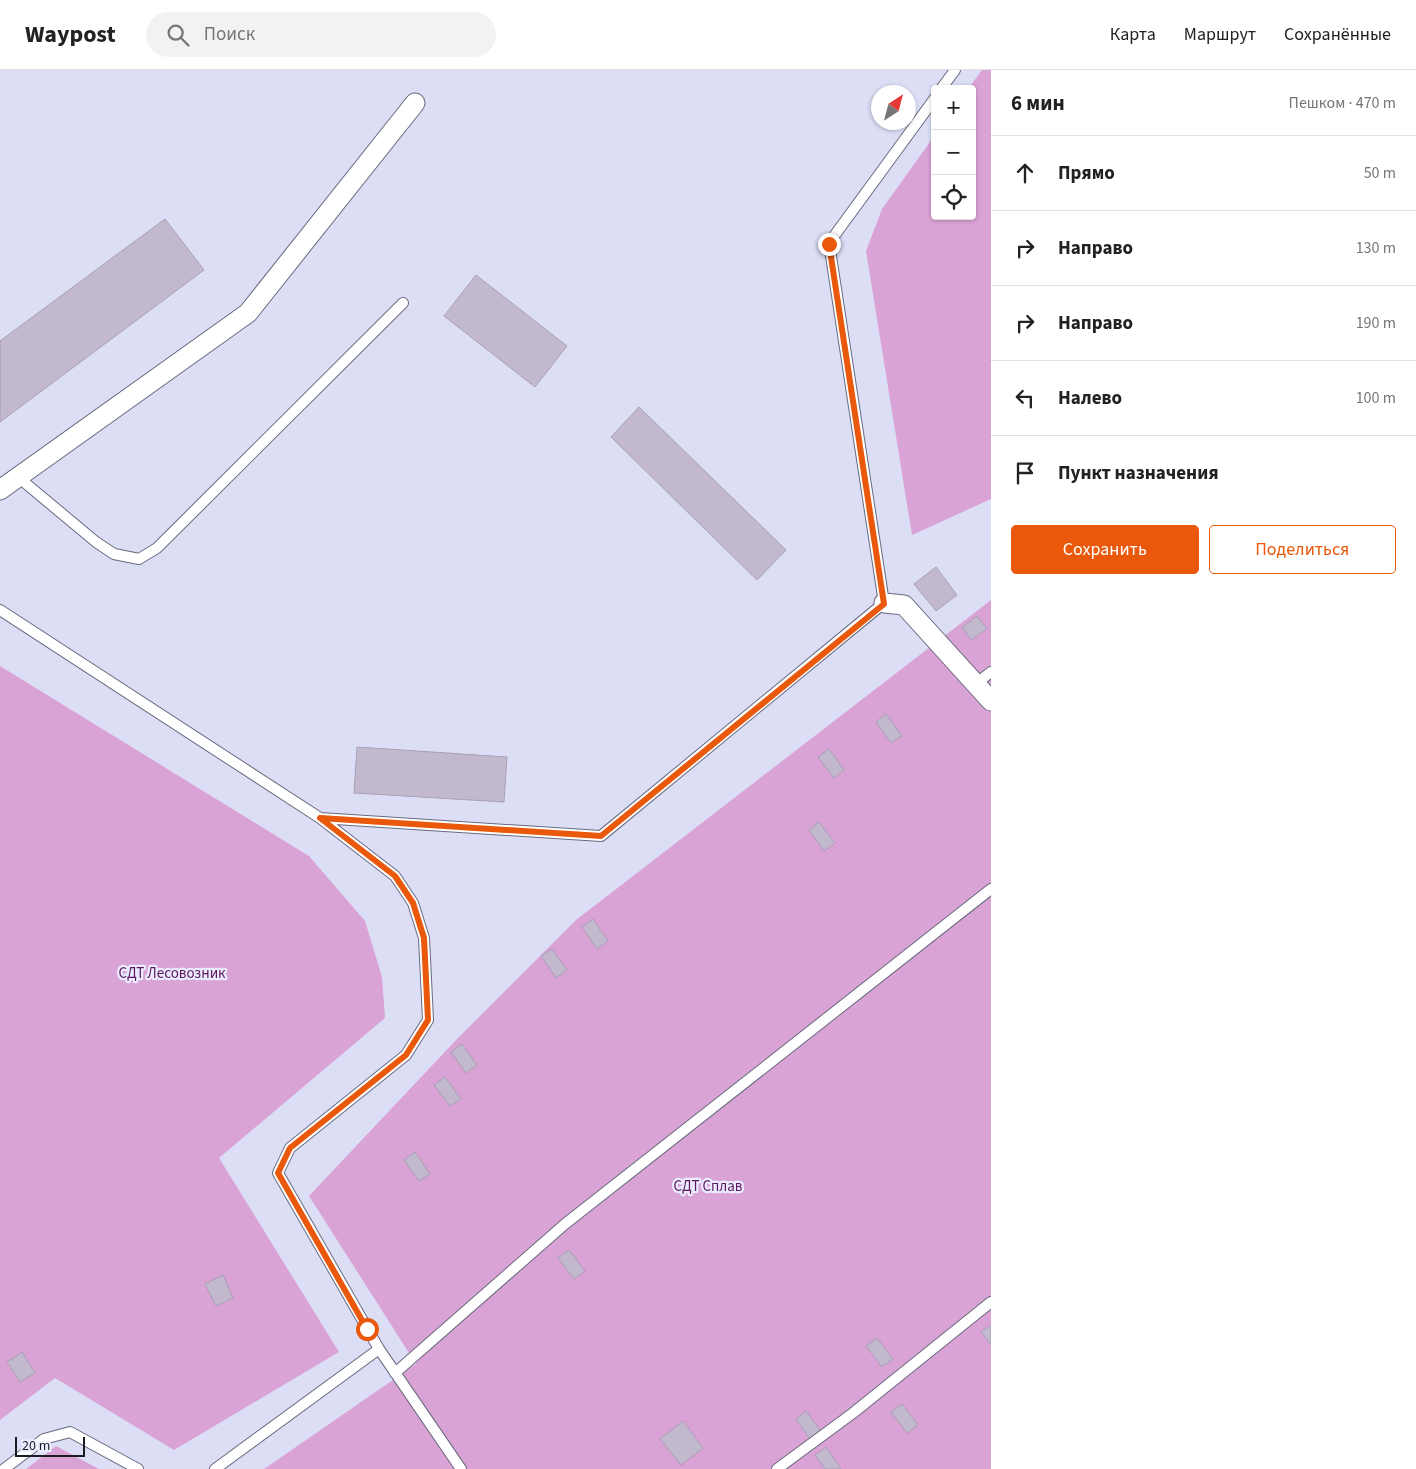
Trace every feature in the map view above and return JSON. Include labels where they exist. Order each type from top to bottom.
[{"type":"street","points":[[0,490],[248,312],[415,103]]},
{"type":"street","points":[[884,604],[904,605],[984,678],[991,701]]},
{"type":"lane","points":[[944,85],[955,70]]},
{"type":"lane","points":[[320,818],[601,836],[884,604],[829,244],[931,104]]},
{"type":"lane","points":[[18,477],[96,542],[114,554],[139,559],[156,548],[403,303]]},
{"type":"lane","points":[[0,610],[320,818],[395,876],[413,903],[424,938],[428,1020],[406,1055],[290,1148],[278,1173],[380,1349],[461,1469]]},
{"type":"lane","points":[[395,1373],[565,1224],[991,889]]},
{"type":"lane","points":[[777,1469],[853,1412],[991,1302]]},
{"type":"lane","points":[[215,1469],[380,1349]]},
{"type":"lane","points":[[4,1469],[44,1439],[70,1432],[138,1469]]},
{"type":"green space","points":[[982,70],[991,70],[991,499],[912,535],[866,251],[882,209],[931,141],[931,220],[976,220],[976,85],[971,85]]},
{"type":"green space","name":"СДТ Сплав","points":[[991,600],[991,1469],[264,1469],[416,1364],[309,1196],[457,1039],[576,920]]},
{"type":"green space","name":"СДТ Лесовозник","points":[[0,666],[309,856],[365,921],[382,977],[385,1018],[219,1158],[339,1352],[174,1450],[55,1378],[0,1420]]},
{"type":"green space","points":[[56,1446],[99,1469],[26,1469]]},
{"type":"building","points":[[165,219],[204,270],[0,422],[0,341]]},
{"type":"building","points":[[476,275],[567,346],[535,387],[444,316]]},
{"type":"building","points":[[639,407],[786,550],[757,580],[611,437]]},
{"type":"building","points":[[936,567],[957,595],[936,611],[914,584]]},
{"type":"building","points":[[977,616],[987,629],[971,640],[962,627]]},
{"type":"building","points":[[886,714],[902,736],[891,743],[876,722]]},
{"type":"building","points":[[357,747],[507,757],[504,802],[354,793]]},
{"type":"building","points":[[829,749],[844,770],[834,778],[818,757]]},
{"type":"building","points":[[819,822],[835,843],[824,851],[809,830]]},
{"type":"building","points":[[593,919],[608,941],[597,949],[582,927]]},
{"type":"building","points":[[552,949],[567,970],[556,978],[541,956]]},
{"type":"building","points":[[462,1044],[477,1065],[466,1073],[451,1052]]},
{"type":"building","points":[[445,1077],[461,1099],[450,1106],[434,1085]]},
{"type":"building","points":[[415,1152],[430,1174],[419,1181],[404,1160]]},
{"type":"building","points":[[569,1250],[585,1271],[574,1279],[558,1258]]},
{"type":"building","points":[[223,1275],[233,1298],[216,1306],[205,1284]]},
{"type":"building","points":[[991,1325],[991,1345],[981,1332]]},
{"type":"building","points":[[877,1338],[893,1359],[882,1367],[866,1346]]},
{"type":"building","points":[[22,1352],[35,1373],[20,1382],[7,1362]]},
{"type":"building","points":[[902,1404],[918,1425],[907,1433],[891,1412]]},
{"type":"building","points":[[806,1411],[822,1433],[811,1441],[796,1419]]},
{"type":"building","points":[[683,1421],[703,1448],[681,1465],[660,1439]]},
{"type":"building","points":[[826,1447],[841,1469],[825,1469],[815,1455]]},
{"type":"route","points":[[367,1329],[278,1173],[290,1148],[406,1055],[428,1020],[424,938],[413,903],[395,876],[320,818],[601,836],[884,604],[829,244]]}]
